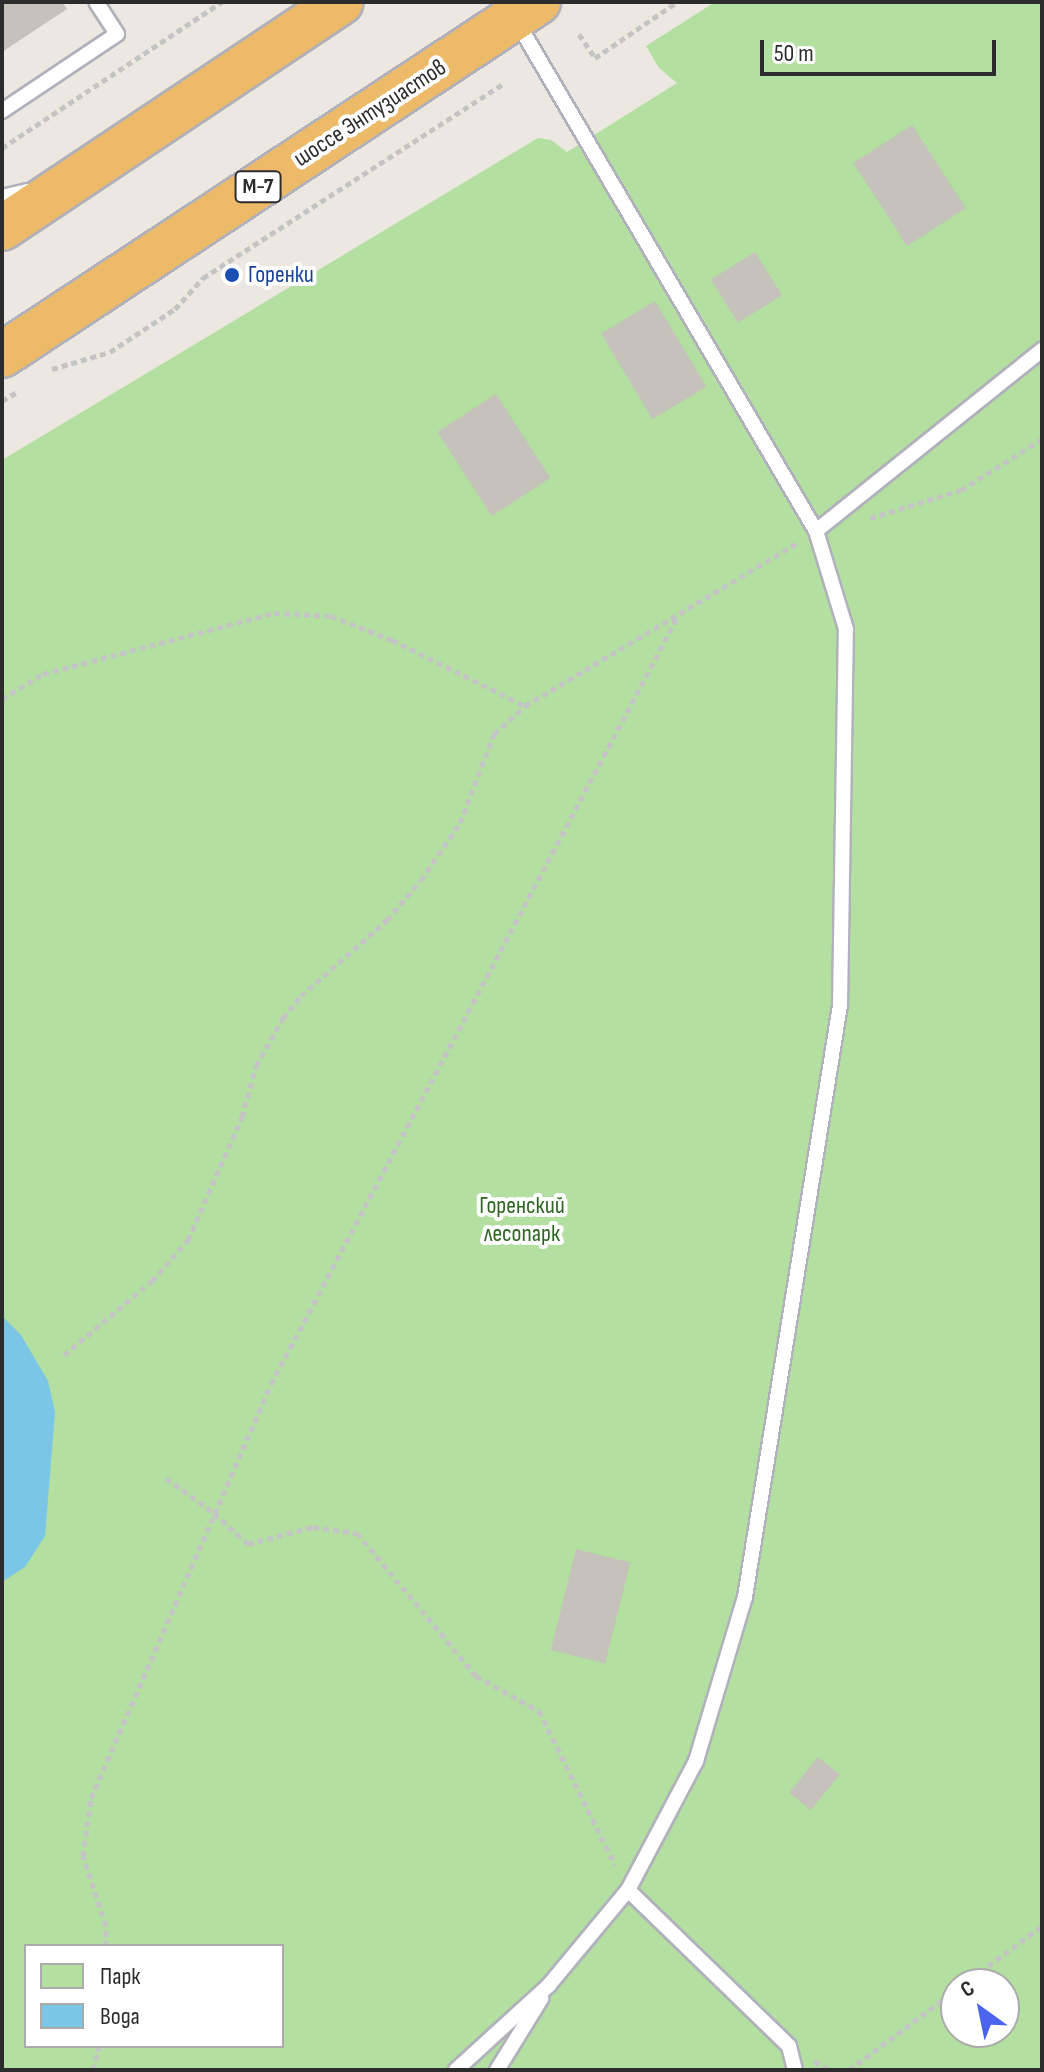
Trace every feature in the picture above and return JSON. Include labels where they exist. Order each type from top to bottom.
[{"type":"highway","points":[[2,228],[341,2]]},
{"type":"highway","name":"шоссе Энтузиастов","points":[[14,370],[526,10]]},
{"type":"lane","points":[[2,111],[117,34],[96,2]]},
{"type":"lane","points":[[456,2070],[549,1985],[628,1890],[696,1761],[745,1597],[840,1005],[846,629],[816,531],[526,10]]},
{"type":"lane","points":[[2,197],[75,180]]},
{"type":"lane","points":[[816,531],[1042,350]]},
{"type":"lane","points":[[628,1890],[789,2046],[795,2070]]},
{"type":"lane","points":[[497,2070],[549,1985]]},
{"type":"path","points":[[2,148],[222,2]]},
{"type":"path","points":[[579,34],[595,58],[677,2]]},
{"type":"path","points":[[50,370],[110,352],[175,309],[203,278],[504,83]]},
{"type":"path","points":[[2,401],[14,370]]},
{"type":"path","points":[[64,1355],[152,1281],[188,1240],[242,1117],[256,1066],[283,1018],[301,996],[387,920],[421,880],[460,823],[494,734],[525,706],[677,618],[816,531],[913,507],[961,490],[1042,439]]},
{"type":"path","points":[[2,699],[43,674],[274,613],[331,616],[392,640],[525,706]]},
{"type":"path","points":[[106,1944],[106,1926],[83,1856],[91,1798],[271,1384],[677,618]]},
{"type":"path","points":[[166,1478],[214,1513],[248,1544],[313,1527],[357,1533],[476,1676],[539,1711],[628,1890]]},
{"type":"path","points":[[986,1968],[1042,1926]]},
{"type":"path","points":[[849,2070],[940,2002]]},
{"type":"path","points":[[93,2070],[98,2048]]},
{"type":"green space","name":"Горенский лесопарк","points":[[715,2],[1042,2],[1042,2070],[2,2070],[2,460],[538,138],[551,140],[567,152],[677,83],[659,68],[646,46]]},
{"type":"water","points":[[2,1316],[21,1335],[48,1381],[55,1412],[45,1536],[25,1567],[2,1582]]},
{"type":"building","points":[[2,2],[62,2],[67,9],[2,52]]},
{"type":"building","points":[[912,125],[966,208],[907,246],[853,163]]},
{"type":"building","points":[[755,252],[782,295],[738,323],[711,280]]},
{"type":"building","points":[[655,301],[707,387],[653,419],[601,333]]},
{"type":"building","points":[[496,394],[550,478],[492,516],[437,432]]},
{"type":"building","points":[[576,1549],[630,1563],[605,1663],[551,1650]]},
{"type":"building","points":[[818,1757],[840,1775],[811,1810],[789,1793]]},
{"type":"place","name":"Горенки","points":[[232,275]]}]
